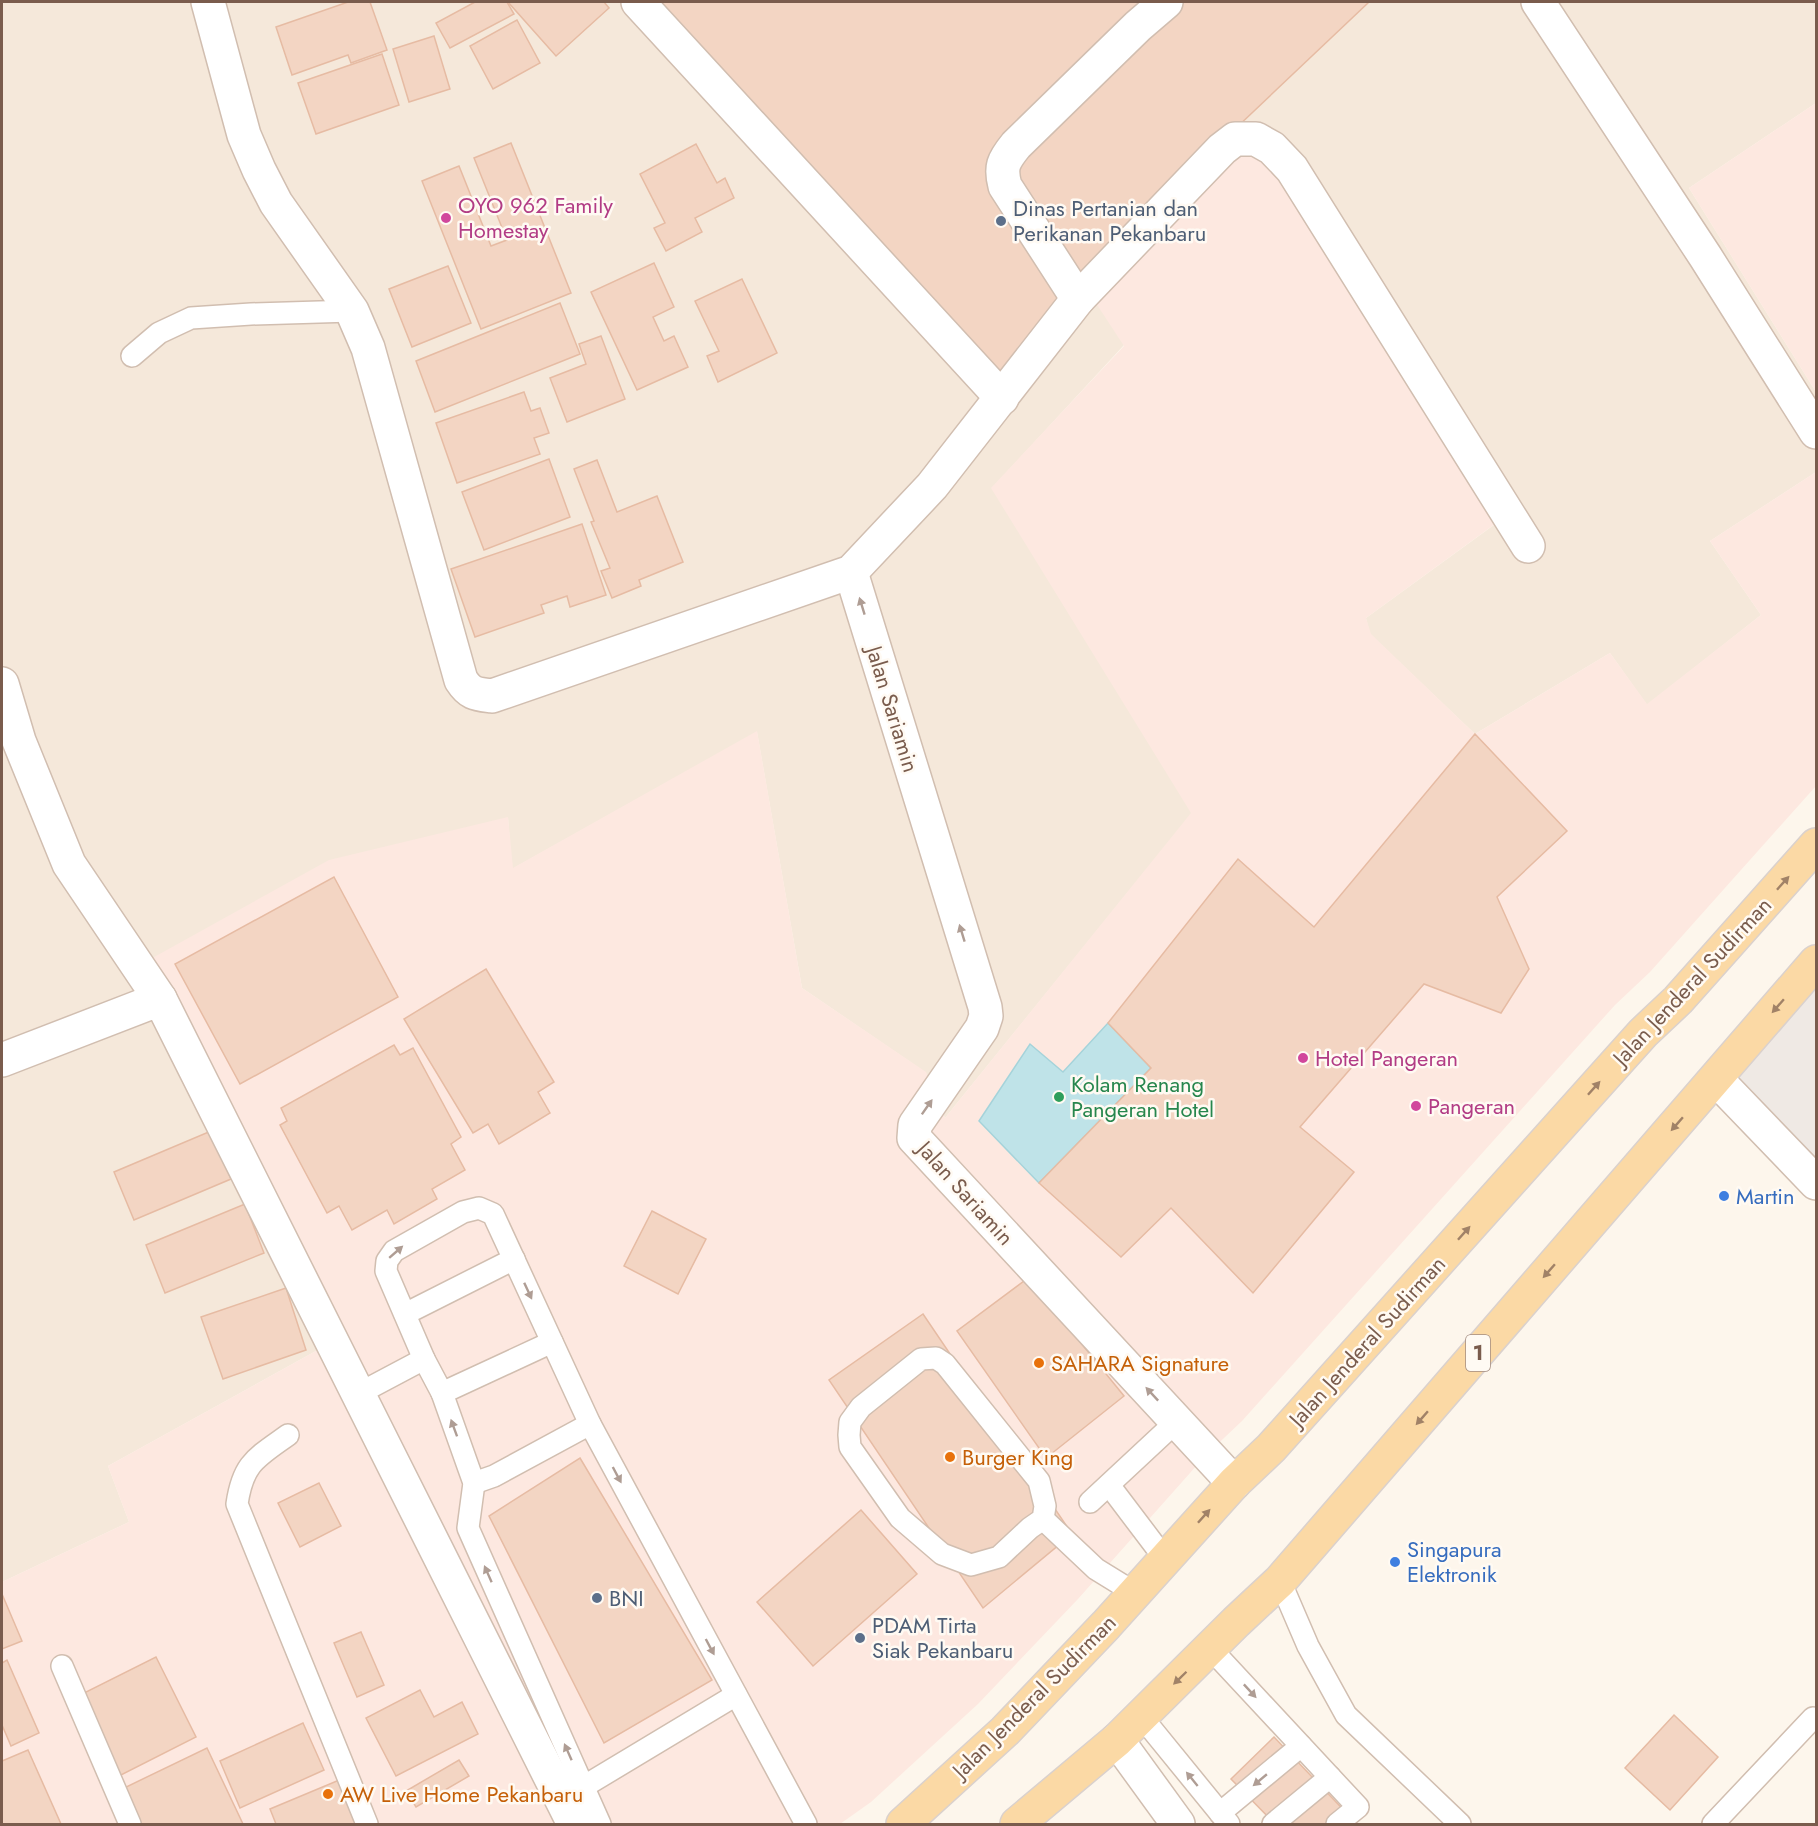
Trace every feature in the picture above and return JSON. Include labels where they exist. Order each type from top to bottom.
[{"type":"main road","name":"Jalan Jenderal Sudirman","points":[[903,1824],[1005,1731],[1135,1593],[1234,1483],[1270,1448],[1643,1033],[1678,1000],[1816,845]]},
{"type":"main road","points":[[1716,1079],[1816,962]]},
{"type":"main road","name":"1","points":[[1210,1648],[1280,1581],[1716,1079]]},
{"type":"main road","points":[[1017,1824],[1117,1740],[1210,1648]]},
{"type":"street","points":[[208,2],[244,135],[259,170],[276,203],[352,311],[368,348],[461,680],[467,690],[492,696],[851,572],[932,486],[1078,299],[1222,149],[1235,139],[1257,139],[1272,148],[1292,170],[1528,546]]},
{"type":"street","points":[[638,2],[1002,398]]},
{"type":"street","points":[[1078,299],[1005,186],[1002,173],[1005,158],[1138,26],[1166,2]]},
{"type":"street","points":[[1538,2],[1705,256],[1816,432]]},
{"type":"street","name":"Jalan Sariamin","points":[[851,572],[985,1007],[986,1016],[982,1028],[915,1125],[914,1138],[1234,1483]]},
{"type":"street","points":[[2,684],[19,741],[69,864],[160,999],[574,1824]]},
{"type":"street","points":[[2,1060],[160,999]]},
{"type":"street","points":[[1716,1079],[1816,1183]]},
{"type":"street","points":[[1117,1740],[1178,1824]]},
{"type":"lane","points":[[132,356],[159,333],[191,318],[352,311]]},
{"type":"lane","points":[[600,1824],[468,1528],[474,1484],[442,1394],[424,1359],[386,1271],[387,1261],[394,1251],[463,1212],[479,1208],[493,1214],[590,1424],[806,1824]]},
{"type":"lane","points":[[405,1314],[514,1259]]},
{"type":"lane","points":[[442,1394],[552,1342]]},
{"type":"lane","points":[[936,1358],[945,1364],[1039,1481],[1045,1506],[1043,1519],[999,1557],[971,1565],[942,1554],[900,1518],[856,1456],[850,1447],[850,1422],[861,1407],[921,1359],[936,1358]]},
{"type":"lane","points":[[358,1394],[424,1359]]},
{"type":"lane","points":[[1090,1502],[1177,1421]]},
{"type":"lane","points":[[474,1484],[494,1476],[590,1424]]},
{"type":"lane","points":[[288,1435],[256,1459],[247,1469],[240,1484],[237,1504],[367,1824]]},
{"type":"lane","points":[[1108,1485],[1165,1559]]},
{"type":"lane","points":[[1043,1519],[1096,1569],[1135,1593]]},
{"type":"lane","points":[[1280,1581],[1308,1646],[1346,1715],[1460,1824]]},
{"type":"lane","points":[[1210,1648],[1358,1807],[1337,1824]]},
{"type":"lane","points":[[62,1666],[130,1824]]},
{"type":"lane","points":[[583,1787],[736,1695]]},
{"type":"lane","points":[[1141,1716],[1224,1819],[1301,1746]]},
{"type":"lane","points":[[1713,1824],[1813,1718]]},
{"type":"lane","points":[[1273,1824],[1330,1777]]},
{"type":"shaded area","points":[[2,2],[1816,2],[1816,103],[1689,188],[1816,392],[1816,472],[1710,541],[1761,615],[1647,705],[1610,653],[1475,734],[1370,634],[1366,618],[1498,522],[1124,345],[992,488],[1192,813],[945,1118],[925,1072],[802,988],[757,732],[512,869],[508,818],[343,1336],[108,1466],[129,1522],[2,1582]]},
{"type":"shaded area","points":[[1816,103],[1816,392],[1689,188]]},
{"type":"shaded area","points":[[1252,150],[1283,183],[1499,521],[1366,618],[1371,634],[1475,734],[1610,653],[1647,704],[1761,615],[1710,541],[1816,472],[1816,786],[1650,972],[1615,1005],[1242,1421],[1206,1455],[1078,1599],[978,1704],[871,1802],[840,1824],[2,1824],[2,1582],[129,1522],[108,1466],[343,1336],[147,961],[329,860],[508,817],[513,868],[757,731],[802,988],[926,1072],[945,1118],[1191,813],[991,488],[1124,346],[1090,294],[1226,154]]},
{"type":"shaded area","points":[[1816,962],[1816,1188],[1716,1079]]},
{"type":"water","name":"Kolam Renang Pangeran Hotel","points":[[1108,1023],[1151,1068],[1039,1183],[979,1121],[1030,1044],[1063,1072]]},
{"type":"building","points":[[348,2],[370,2],[387,50],[351,63],[348,55],[292,75],[276,27]]},
{"type":"building","points":[[475,2],[507,2],[514,14],[450,48],[436,23]]},
{"type":"building","points":[[508,2],[604,2],[609,8],[556,56]]},
{"type":"building","name":"Dinas Pertanian dan Perikanan Pekanbaru","points":[[643,2],[1369,2],[1216,147],[1006,391],[749,98]]},
{"type":"building","points":[[517,20],[540,63],[493,89],[470,46]]},
{"type":"building","points":[[434,36],[450,89],[409,102],[393,49]]},
{"type":"building","points":[[382,54],[399,105],[316,134],[298,83]]},
{"type":"building","points":[[511,143],[571,293],[481,329],[422,181],[459,166],[491,246],[507,240],[474,158]]},
{"type":"building","points":[[696,144],[717,183],[725,178],[734,198],[695,218],[702,232],[666,251],[654,228],[665,223],[640,174]]},
{"type":"building","points":[[654,263],[674,307],[653,317],[664,341],[674,336],[688,367],[637,390],[591,292]]},
{"type":"building","points":[[448,266],[471,323],[412,347],[389,289]]},
{"type":"building","points":[[742,279],[777,353],[718,382],[707,356],[719,351],[695,301]]},
{"type":"building","points":[[560,303],[580,354],[435,412],[416,361]]},
{"type":"building","points":[[601,336],[625,399],[567,422],[550,378],[586,364],[579,344]]},
{"type":"building","points":[[524,392],[531,411],[540,408],[549,433],[534,438],[540,454],[457,483],[436,423]]},
{"type":"building","points":[[549,459],[570,517],[484,550],[462,492]]},
{"type":"building","points":[[597,460],[617,512],[657,496],[683,562],[639,580],[641,586],[612,598],[601,571],[610,568],[591,522],[594,521],[574,469]]},
{"type":"building","points":[[582,524],[606,595],[570,607],[567,596],[541,605],[544,613],[475,637],[451,569]]},
{"type":"building","name":"Hotel Pangeran","points":[[1475,734],[1567,831],[1497,897],[1529,969],[1501,1013],[1424,984],[1300,1127],[1354,1172],[1253,1293],[1171,1208],[1121,1257],[1039,1183],[1151,1068],[1108,1023],[1238,859],[1314,927]]},
{"type":"building","points":[[334,877],[398,997],[240,1084],[175,964]]},
{"type":"building","points":[[486,969],[554,1082],[538,1092],[550,1113],[499,1144],[488,1124],[473,1133],[404,1019]]},
{"type":"building","points":[[394,1045],[400,1055],[413,1048],[461,1137],[451,1144],[465,1170],[432,1189],[437,1199],[394,1224],[387,1210],[352,1230],[339,1206],[327,1213],[280,1125],[287,1121],[281,1108]]},
{"type":"building","points":[[211,1131],[231,1179],[134,1220],[114,1172]]},
{"type":"building","points":[[245,1204],[264,1253],[165,1293],[146,1245]]},
{"type":"building","points":[[652,1211],[706,1239],[678,1294],[624,1266]]},
{"type":"building","name":"SAHARA Signature","points":[[1028,1278],[1124,1396],[1046,1458],[957,1331]]},
{"type":"building","points":[[286,1288],[306,1350],[223,1379],[201,1317]]},
{"type":"building","name":"Burger King","points":[[923,1314],[1072,1534],[983,1608],[829,1380]]},
{"type":"building","name":"BNI","points":[[580,1458],[712,1680],[604,1743],[489,1516]]},
{"type":"building","points":[[319,1483],[341,1526],[300,1547],[278,1503]]},
{"type":"building","points":[[861,1510],[917,1574],[813,1666],[757,1602]]},
{"type":"building","points":[[2,1594],[22,1641],[2,1649]]},
{"type":"building","points":[[361,1632],[384,1685],[357,1697],[334,1643]]},
{"type":"building","points":[[156,1657],[196,1737],[117,1777],[78,1696]]},
{"type":"building","points":[[7,1660],[39,1733],[11,1746],[2,1725],[2,1663]]},
{"type":"building","points":[[420,1690],[434,1717],[462,1702],[478,1734],[396,1776],[366,1718]]},
{"type":"building","points":[[1674,1715],[1718,1757],[1670,1810],[1625,1768]]},
{"type":"building","points":[[303,1723],[324,1770],[240,1808],[220,1761]]},
{"type":"building","points":[[1274,1737],[1357,1824],[1275,1824],[1231,1779]]},
{"type":"building","points":[[207,1748],[243,1824],[139,1824],[122,1789]]},
{"type":"building","points":[[28,1750],[61,1824],[2,1824],[2,1761]]},
{"type":"building","points":[[459,1760],[469,1776],[416,1807],[406,1791]]},
{"type":"building","name":"AW Live Home Pekanbaru","points":[[344,1778],[362,1824],[276,1824],[270,1809]]},
{"type":"place","name":"OYO 962 Family Homestay","points":[[446,218]]},
{"type":"place","name":"Dinas Pertanian dan Perikanan Pekanbaru","points":[[1001,221]]},
{"type":"place","name":"Hotel Pangeran","points":[[1303,1058]]},
{"type":"place","name":"Kolam Renang Pangeran Hotel","points":[[1059,1097]]},
{"type":"place","name":"Pangeran","points":[[1416,1106]]},
{"type":"place","name":"Martin","points":[[1724,1196]]},
{"type":"place","name":"SAHARA Signature","points":[[1039,1363]]},
{"type":"place","name":"Burger King","points":[[950,1457]]},
{"type":"place","name":"Singapura Elektronik","points":[[1395,1562]]},
{"type":"place","name":"BNI","points":[[597,1598]]},
{"type":"place","name":"PDAM Tirta Siak Pekanbaru","points":[[860,1638]]},
{"type":"place","name":"AW Live Home Pekanbaru","points":[[328,1794]]}]
